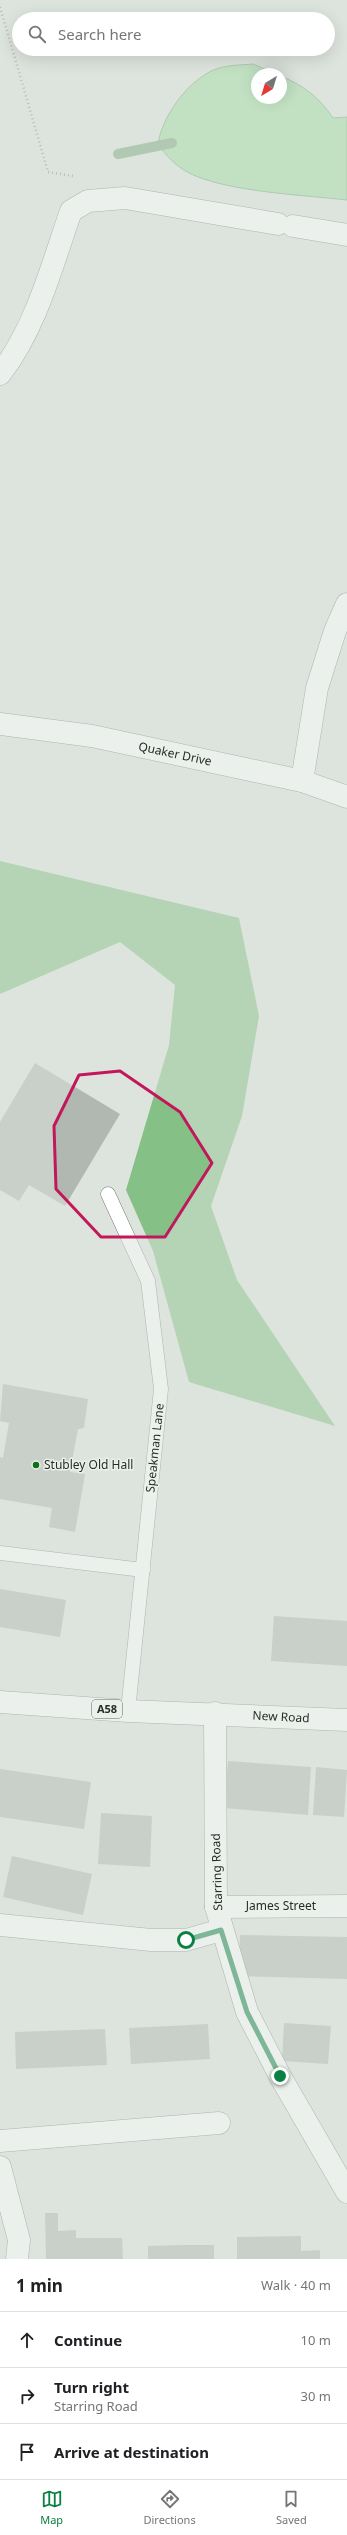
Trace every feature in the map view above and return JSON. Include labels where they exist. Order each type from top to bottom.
[{"type":"main road","points":[[0,374],[10,361],[32,318],[71,211],[88,201],[125,198],[347,235]]},
{"type":"main road","points":[[302,781],[317,688],[335,631],[347,604]]},
{"type":"main road","name":"Quaker Drive","points":[[0,724],[92,736],[302,781],[347,797]]},
{"type":"main road","name":"A58","points":[[0,1702],[128,1711],[215,1713]]},
{"type":"main road","name":"New Road","points":[[215,1713],[347,1720]]},
{"type":"main road","name":"Starring Road","points":[[215,1713],[216,1906],[221,1930],[247,2012],[280,2076],[347,2192]]},
{"type":"main road","name":"James Street","points":[[216,1906],[347,1906]]},
{"type":"main road","points":[[0,1925],[151,1940],[186,1940],[221,1930]]},
{"type":"main road","points":[[0,2141],[219,2123]]},
{"type":"main road","points":[[0,2167],[3,2193],[19,2240],[17,2259]]},
{"type":"lane","name":"Speakman Lane","points":[[108,1194],[148,1280],[161,1389],[128,1711]]},
{"type":"lane","points":[[0,1554],[143,1570]]},
{"type":"path","points":[[0,7],[12,48]]},
{"type":"path","points":[[14,56],[48,172],[78,176]]},
{"type":"highlighted area","points":[[120,1071],[180,1112],[212,1163],[165,1237],[101,1237],[56,1189],[54,1126],[79,1075]]},
{"type":"shaded area","points":[[253,64],[262,68],[251,68],[251,104],[287,104],[287,79],[304,88],[316,98],[333,118],[347,117],[347,200],[266,192],[224,185],[189,173],[168,157],[158,144],[165,122],[178,100],[196,81],[206,74],[216,69],[234,65]]},
{"type":"shaded area","points":[[0,861],[239,918],[259,1016],[242,1116],[211,1206],[237,1280],[335,1426],[189,1382],[153,1251],[126,1190],[169,1045],[175,985],[120,942],[0,994]]},
{"type":"building","points":[[35,1063],[120,1114],[65,1206],[29,1185],[19,1201],[0,1190],[0,1122]]},
{"type":"building","name":"Stubley Old Hall","points":[[3,1384],[88,1399],[84,1428],[78,1429],[70,1472],[85,1474],[75,1532],[49,1527],[52,1508],[0,1499],[0,1457],[3,1458],[9,1423],[0,1421]]},
{"type":"building","points":[[0,1589],[66,1600],[60,1637],[0,1627]]},
{"type":"building","points":[[274,1616],[347,1621],[347,1666],[271,1661]]},
{"type":"building","points":[[228,1761],[311,1767],[308,1815],[224,1808]]},
{"type":"building","points":[[316,1767],[347,1770],[344,1817],[313,1815]]},
{"type":"building","points":[[0,1769],[91,1782],[84,1829],[0,1817]]},
{"type":"building","points":[[101,1813],[152,1816],[150,1867],[98,1864]]},
{"type":"building","points":[[12,1856],[92,1874],[83,1915],[3,1897]]},
{"type":"building","points":[[240,1935],[347,1937],[347,1979],[239,1976]]},
{"type":"building","points":[[284,2023],[331,2026],[328,2064],[282,2061]]},
{"type":"building","points":[[208,2024],[210,2059],[131,2064],[129,2028]]},
{"type":"building","points":[[105,2029],[107,2065],[16,2069],[15,2032]]},
{"type":"building","points":[[45,2213],[58,2213],[58,2231],[76,2230],[76,2238],[122,2238],[123,2259],[46,2259]]},
{"type":"building","points":[[301,2236],[301,2251],[320,2250],[320,2259],[237,2259],[237,2237]]},
{"type":"building","points":[[214,2245],[214,2259],[148,2259],[148,2246]]},
{"type":"waterway","points":[[118,154],[172,143]]},
{"type":"place","name":"Stubley Old Hall","points":[[36,1465]]},
{"type":"route","points":[[186,1940],[221,1930],[247,2012],[280,2076]]}]
